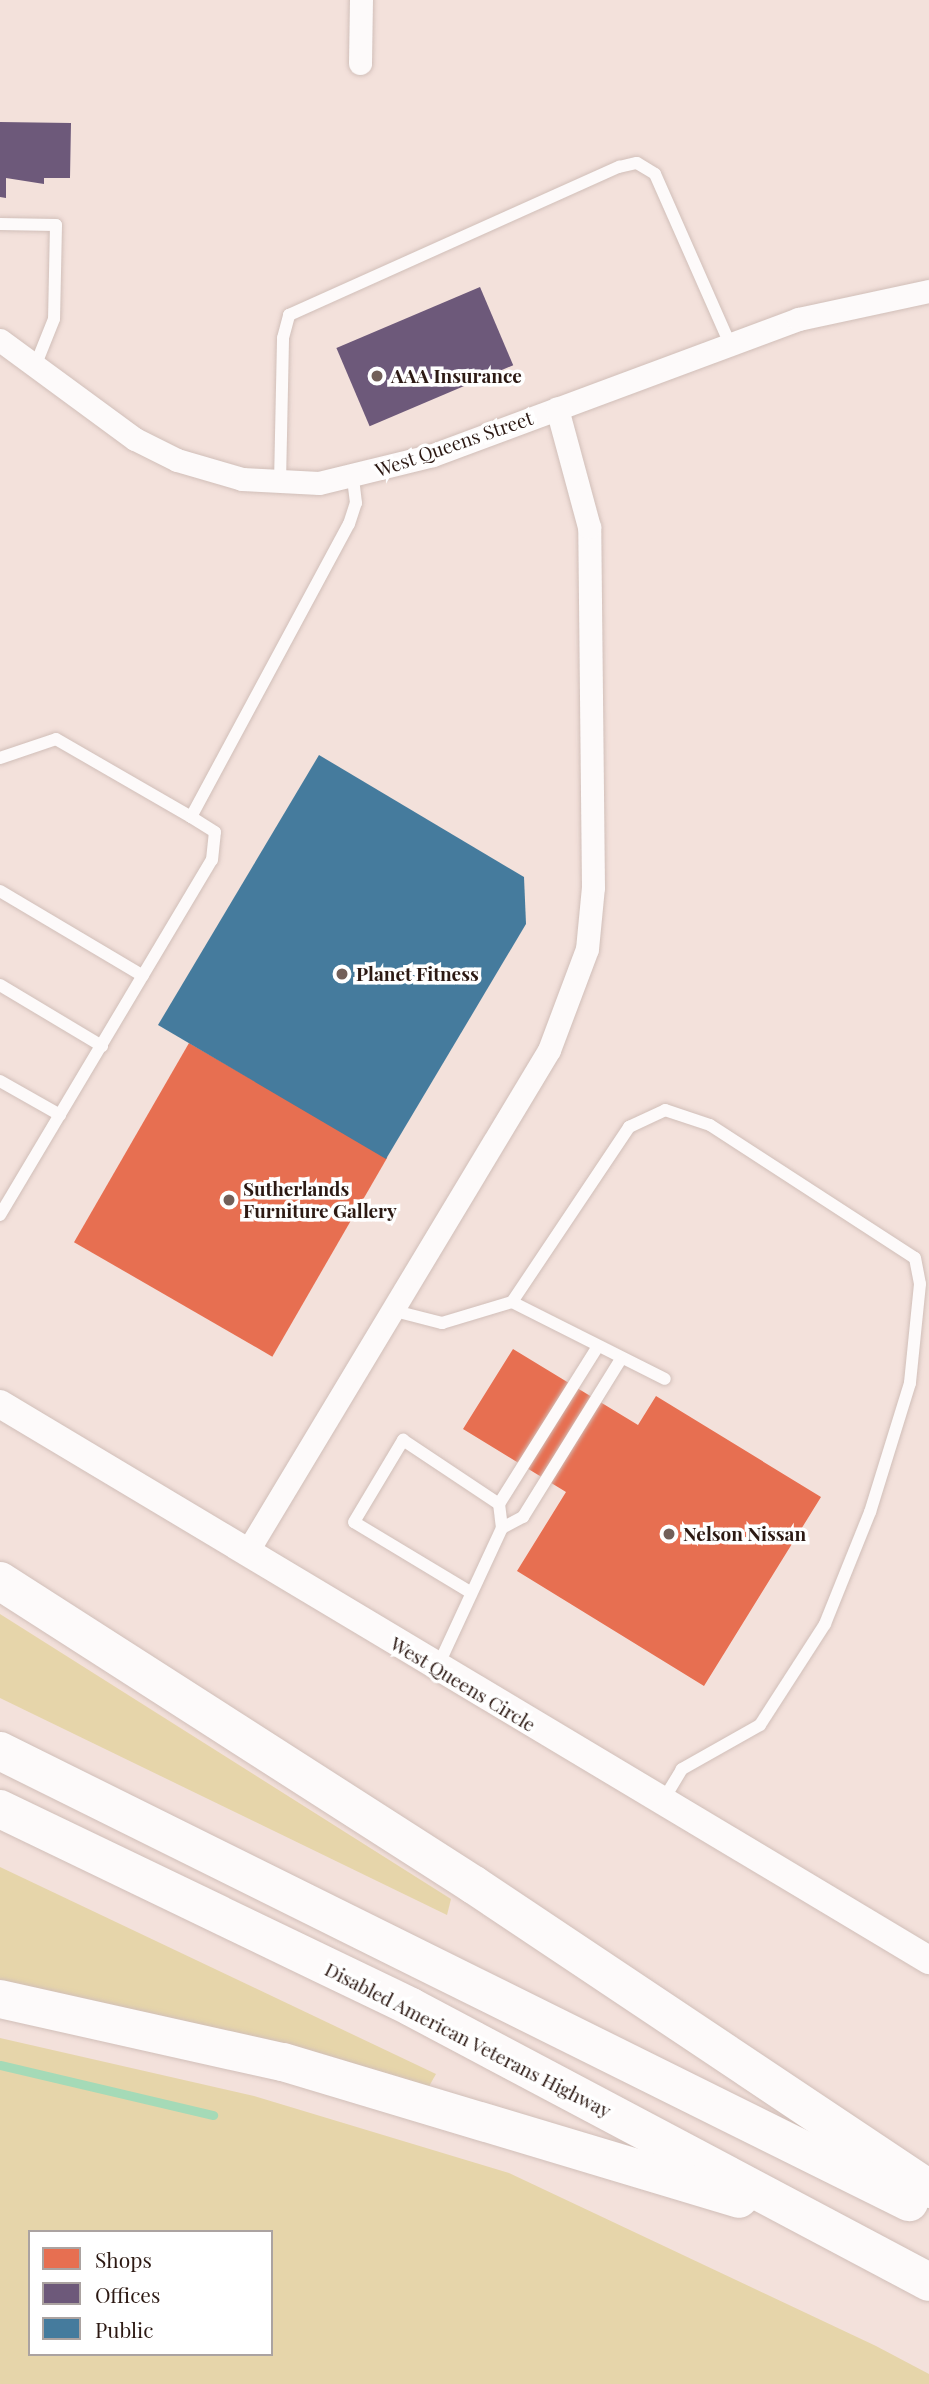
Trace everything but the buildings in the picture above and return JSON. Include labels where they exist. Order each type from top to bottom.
[{"type":"highway","points":[[0,1581],[474,1885],[929,2189]]},
{"type":"highway","points":[[0,1751],[929,2212]]},
{"type":"highway","name":"Disabled American Veterans Highway","points":[[0,1809],[411,2007],[929,2282]]},
{"type":"highway","points":[[0,1999],[283,2062],[831,2228]]},
{"type":"street","points":[[360,63],[361,0]]},
{"type":"street","name":"West Queens Street","points":[[0,340],[126,433],[177,460],[280,483],[353,478],[838,307],[929,291]]},
{"type":"street","points":[[247,1552],[549,1050],[587,949],[593,887],[590,549],[584,493],[557,408]]},
{"type":"street","name":"West Queens Circle","points":[[0,1404],[436,1669],[929,1960]]},
{"type":"lane","points":[[280,483],[283,338],[289,315],[620,167],[637,163],[655,174],[730,344]]},
{"type":"lane","points":[[0,224],[56,225],[54,319],[36,364]]},
{"type":"lane","points":[[191,817],[349,524],[356,503],[353,478]]},
{"type":"lane","points":[[0,758],[55,739],[215,832],[212,860],[0,1215]]},
{"type":"lane","points":[[0,891],[143,975]]},
{"type":"lane","points":[[0,985],[102,1046]]},
{"type":"lane","points":[[0,1081],[60,1115]]},
{"type":"lane","points":[[391,1310],[443,1323],[512,1302],[629,1127],[665,1110],[710,1125],[915,1258],[920,1284],[909,1383],[870,1512],[825,1624],[760,1725],[682,1769],[662,1802]]},
{"type":"lane","points":[[512,1302],[597,1348],[665,1379]]},
{"type":"lane","points":[[436,1669],[464,1618],[470,1592],[502,1528],[499,1504],[597,1348]]},
{"type":"lane","points":[[502,1528],[523,1517],[621,1359]]},
{"type":"lane","points":[[470,1592],[354,1522],[403,1440],[499,1504]]},
{"type":"shaded area","points":[[0,1614],[451,1899],[447,1915],[0,1698]]},
{"type":"shaded area","points":[[0,1867],[436,2074],[428,2088],[0,1986]]},
{"type":"shaded area","points":[[0,2038],[254,2096],[509,2173],[876,2346],[929,2374],[929,2384],[0,2384]]},
{"type":"waterway","points":[[0,2065],[213,2115]]},
{"type":"place","name":"AAA Insurance","points":[[377,376]]},
{"type":"place","name":"Planet Fitness","points":[[342,974]]},
{"type":"place","name":"Sutherlands Furniture Gallery","points":[[229,1200]]},
{"type":"place","name":"Nelson Nissan","points":[[669,1534]]}]
